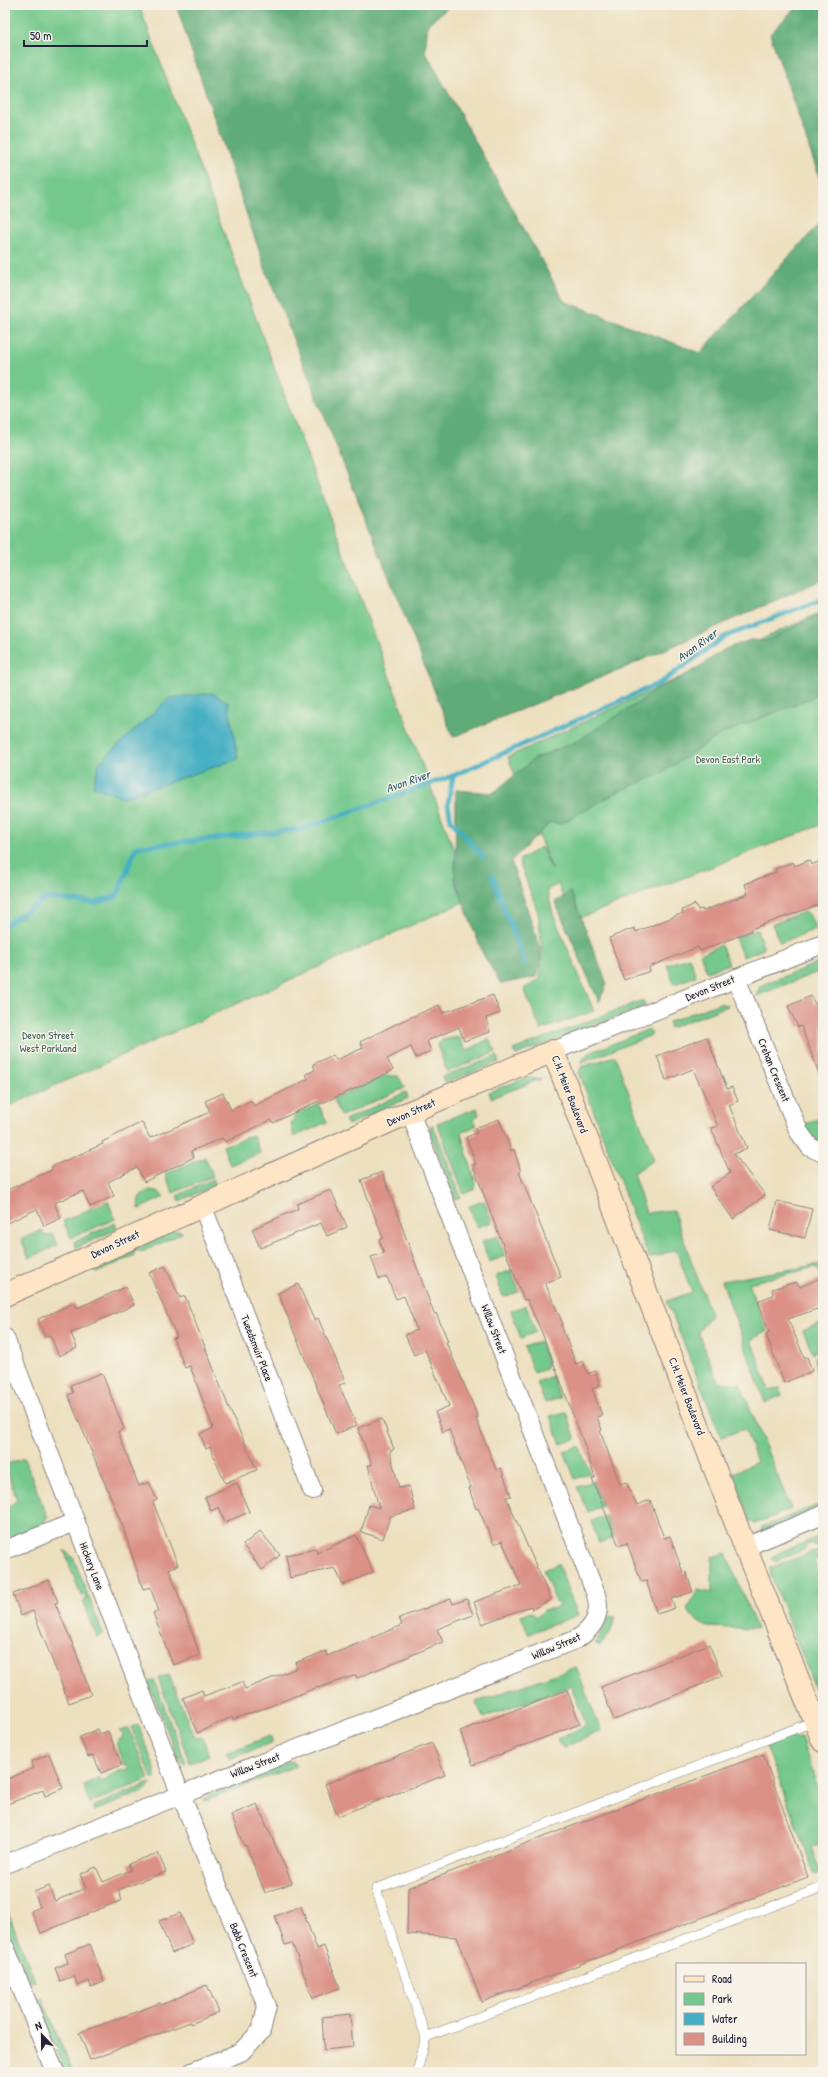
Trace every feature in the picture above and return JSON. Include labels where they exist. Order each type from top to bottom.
[{"type":"street","name":"Devon Street","points":[[5,1294],[410,1112],[553,1051],[823,944]]},
{"type":"street","name":"Crehan Crescent","points":[[736,978],[799,1132],[810,1147],[823,1153]]},
{"type":"street","name":"C.H. Meier Boulevard","points":[[553,1051],[745,1547],[819,1731]]},
{"type":"street","name":"Willow Street","points":[[5,1864],[576,1639],[589,1632],[595,1621],[598,1610],[595,1592],[410,1112]]},
{"type":"street","name":"Tweedsmuir Place","points":[[202,1205],[312,1490]]},
{"type":"street","name":"Hickory Lane","points":[[5,1338],[181,1794]]},
{"type":"street","points":[[745,1547],[823,1515]]},
{"type":"street","points":[[5,1550],[75,1522]]},
{"type":"street","name":"Babb Crescent","points":[[181,1794],[267,2006],[261,2031],[241,2052],[192,2072]]},
{"type":"street","points":[[5,1947],[55,2072]]},
{"type":"lane","points":[[417,2072],[426,2037],[376,1889],[819,1731]]},
{"type":"lane","points":[[426,2037],[823,1887]]},
{"type":"green space","name":"Devon Street West Parkland","points":[[5,5],[139,5],[472,898],[5,1108]]},
{"type":"green space","points":[[176,5],[451,5],[428,24],[425,51],[564,301],[700,353],[823,220],[823,579],[624,668],[453,737],[266,271]]},
{"type":"green space","points":[[798,5],[823,5],[823,188],[770,34]]},
{"type":"green space","name":"Devon East Park","points":[[823,611],[823,824],[572,921],[558,884],[547,890],[553,914],[594,1011],[541,1030],[524,989],[540,979],[542,948],[538,913],[519,860],[541,847],[552,870],[508,757]]},
{"type":"green space","points":[[823,613],[823,693],[719,735],[661,774],[619,791],[561,824],[551,822],[511,861],[540,947],[540,965],[536,977],[501,984],[483,954],[455,880],[456,790],[493,793],[534,759],[577,741],[638,703],[661,686],[682,678],[725,649],[750,640],[766,641]]},
{"type":"green space","points":[[571,892],[607,984],[599,1002],[555,902]]},
{"type":"green space","points":[[804,912],[809,914],[816,929],[780,943],[772,924]]},
{"type":"green space","points":[[757,930],[764,949],[743,957],[735,938]]},
{"type":"green space","points":[[721,945],[729,964],[707,972],[700,954]]},
{"type":"green space","points":[[689,957],[696,976],[674,984],[667,965]]},
{"type":"green space","points":[[823,961],[823,970],[756,996],[760,986]]},
{"type":"green space","points":[[643,1000],[646,1006],[516,1055],[513,1050]]},
{"type":"green space","points":[[720,1003],[728,1006],[670,1028],[668,1022]]},
{"type":"green space","points":[[649,1029],[652,1035],[580,1063],[587,1054]]},
{"type":"green space","points":[[459,1037],[465,1049],[470,1049],[489,1039],[496,1052],[447,1072],[437,1045],[442,1040]]},
{"type":"green space","points":[[497,1056],[499,1062],[445,1083],[442,1077]]},
{"type":"green space","points":[[615,1056],[654,1160],[633,1173],[646,1213],[673,1210],[711,1315],[698,1332],[718,1382],[740,1384],[791,1509],[755,1524],[750,1521],[733,1473],[757,1462],[745,1429],[721,1437],[667,1301],[692,1292],[676,1250],[649,1258],[579,1073],[581,1067]]},
{"type":"green space","points":[[385,1076],[398,1076],[405,1088],[341,1116],[333,1098]]},
{"type":"green space","points":[[526,1078],[541,1079],[491,1098],[489,1092]]},
{"type":"green space","points":[[406,1092],[408,1098],[348,1125],[345,1120]]},
{"type":"green space","points":[[318,1104],[327,1122],[294,1137],[291,1123],[297,1114]]},
{"type":"green space","points":[[477,1108],[479,1115],[473,1119],[477,1125],[461,1133],[476,1184],[475,1189],[464,1194],[437,1123]]},
{"type":"green space","points":[[823,1117],[823,1146],[816,1144],[803,1125]]},
{"type":"green space","points":[[433,1125],[461,1197],[455,1199],[430,1133],[430,1126]]},
{"type":"green space","points":[[253,1135],[260,1153],[230,1165],[223,1146]]},
{"type":"green space","points":[[205,1157],[213,1176],[173,1193],[165,1174]]},
{"type":"green space","points":[[213,1179],[216,1185],[179,1201],[177,1196]]},
{"type":"green space","points":[[150,1190],[158,1191],[164,1197],[139,1209],[138,1202],[140,1197]]},
{"type":"green space","points":[[108,1201],[115,1219],[71,1238],[63,1221]]},
{"type":"green space","points":[[484,1201],[492,1222],[477,1227],[469,1206]]},
{"type":"green space","points":[[115,1223],[117,1229],[76,1248],[74,1242]]},
{"type":"green space","points":[[42,1230],[45,1236],[53,1234],[58,1245],[29,1258],[21,1239]]},
{"type":"green space","points":[[173,1231],[181,1231],[182,1233],[140,1253],[138,1250],[134,1252],[135,1255],[96,1273],[94,1267]]},
{"type":"green space","points":[[497,1236],[505,1256],[489,1262],[482,1241]]},
{"type":"green space","points":[[823,1255],[823,1279],[816,1267],[749,1283],[767,1331],[751,1340],[769,1390],[780,1388],[782,1395],[765,1403],[722,1281],[821,1264]]},
{"type":"green space","points":[[511,1270],[519,1292],[503,1297],[496,1276]]},
{"type":"green space","points":[[526,1305],[536,1332],[521,1338],[511,1311]]},
{"type":"green space","points":[[823,1322],[823,1341],[813,1354],[803,1331]]},
{"type":"green space","points":[[540,1341],[547,1362],[546,1369],[534,1373],[524,1347]]},
{"type":"green space","points":[[823,1348],[823,1385],[819,1387],[815,1358]]},
{"type":"green space","points":[[552,1376],[560,1398],[545,1403],[537,1382]]},
{"type":"green space","points":[[566,1412],[576,1439],[561,1444],[550,1416]]},
{"type":"green space","points":[[579,1446],[590,1473],[575,1479],[564,1451]]},
{"type":"green space","points":[[24,1458],[48,1518],[39,1526],[5,1539],[5,1510],[17,1500],[5,1465]]},
{"type":"green space","points":[[593,1481],[602,1506],[588,1512],[577,1487]]},
{"type":"green space","points":[[823,1503],[823,1511],[764,1531],[761,1530],[762,1527]]},
{"type":"green space","points":[[606,1516],[614,1537],[599,1543],[591,1521]]},
{"type":"green space","points":[[823,1535],[823,1543],[815,1546],[813,1543],[806,1545],[806,1549],[776,1561],[772,1559],[778,1553]]},
{"type":"green space","points":[[823,1548],[823,1557],[814,1561],[823,1585],[823,1708],[771,1576],[770,1568]]},
{"type":"green space","points":[[64,1550],[74,1559],[103,1634],[97,1637],[83,1601],[87,1599],[85,1595],[81,1596]]},
{"type":"green space","points":[[726,1553],[757,1629],[708,1627],[698,1622],[687,1609],[698,1590],[712,1593],[712,1557]]},
{"type":"green space","points":[[558,1564],[578,1615],[528,1634],[521,1615],[531,1612],[537,1617],[544,1610],[556,1608],[559,1604],[555,1600],[543,1570]]},
{"type":"green space","points":[[610,1616],[616,1617],[610,1633],[600,1646],[595,1643]]},
{"type":"green space","points":[[576,1667],[601,1731],[563,1748],[558,1739],[586,1725],[571,1686],[483,1718],[476,1702]]},
{"type":"green space","points":[[169,1675],[194,1735],[197,1737],[202,1736],[209,1755],[190,1763],[158,1678]]},
{"type":"green space","points":[[154,1680],[186,1763],[185,1765],[178,1758],[148,1682]]},
{"type":"green space","points":[[138,1725],[155,1769],[155,1778],[152,1778],[132,1727]]},
{"type":"green space","points":[[129,1728],[149,1779],[90,1803],[83,1785],[99,1778],[103,1781],[107,1780],[108,1777],[119,1771],[129,1769],[128,1765],[124,1766],[117,1742],[123,1735],[119,1731]]},
{"type":"green space","points":[[270,1736],[273,1742],[230,1759],[226,1753]]},
{"type":"green space","points":[[789,1738],[801,1738],[823,1802],[823,1856],[818,1845],[811,1848],[821,1872],[815,1875],[766,1746]]},
{"type":"green space","points":[[292,1761],[296,1766],[205,1801],[204,1799],[214,1791]]},
{"type":"green space","points":[[150,1783],[151,1785],[143,1792],[94,1811],[92,1807]]},
{"type":"green space","points":[[5,1906],[35,1980],[29,1981],[5,1922]]},
{"type":"green space","points":[[42,1998],[72,2072],[65,2072],[37,2000]]},
{"type":"water","points":[[212,693],[228,702],[238,759],[123,798],[93,786],[99,763],[169,698]]},
{"type":"building","points":[[809,860],[811,865],[823,860],[823,903],[751,929],[751,931],[700,951],[698,947],[649,967],[650,971],[624,980],[609,938],[634,928],[636,932],[683,913],[682,910],[695,904],[698,910],[702,909],[703,911],[748,894],[745,884],[776,872],[775,869],[793,862],[795,866]]},
{"type":"building","points":[[493,995],[500,1013],[486,1018],[490,1032],[464,1041],[459,1027],[427,1041],[431,1051],[416,1058],[411,1047],[387,1059],[393,1070],[320,1104],[318,1101],[273,1123],[271,1120],[225,1142],[222,1138],[191,1151],[194,1157],[144,1182],[137,1167],[108,1182],[114,1196],[90,1207],[83,1191],[54,1203],[61,1218],[44,1226],[37,1209],[5,1224],[5,1191],[52,1170],[51,1167],[103,1144],[102,1142],[142,1122],[150,1138],[210,1112],[205,1101],[223,1093],[231,1110],[251,1101],[254,1106],[308,1079],[306,1074],[315,1070],[313,1064],[333,1055],[336,1060],[363,1048],[360,1042],[400,1022],[439,1005],[443,1013]]},
{"type":"building","points":[[811,996],[815,1004],[823,1001],[822,1081],[801,1026],[798,1027],[788,1006]]},
{"type":"building","points":[[707,1037],[727,1089],[732,1087],[738,1101],[729,1105],[747,1148],[734,1154],[765,1195],[733,1219],[710,1187],[730,1173],[711,1128],[718,1126],[693,1069],[666,1080],[657,1056]]},
{"type":"building","points":[[499,1119],[511,1151],[514,1150],[521,1172],[519,1172],[561,1277],[545,1283],[563,1324],[561,1325],[576,1364],[583,1361],[588,1374],[595,1371],[600,1386],[592,1389],[602,1415],[597,1417],[602,1430],[600,1431],[620,1484],[626,1482],[637,1505],[650,1500],[664,1538],[670,1536],[683,1573],[686,1572],[693,1592],[671,1599],[675,1608],[657,1614],[646,1580],[641,1581],[627,1543],[619,1546],[592,1479],[595,1478],[583,1441],[542,1333],[527,1299],[524,1300],[473,1165],[476,1164],[466,1137],[477,1133],[475,1128]]},
{"type":"building","points":[[382,1172],[434,1314],[436,1313],[448,1341],[446,1342],[478,1417],[476,1418],[496,1470],[501,1468],[511,1496],[506,1497],[551,1600],[532,1609],[531,1606],[482,1624],[474,1602],[521,1585],[502,1541],[494,1544],[478,1508],[476,1509],[469,1488],[471,1488],[449,1429],[443,1432],[435,1412],[449,1406],[425,1350],[414,1355],[405,1335],[417,1330],[404,1296],[396,1299],[387,1277],[379,1279],[371,1257],[384,1253],[379,1239],[383,1238],[361,1180]]},
{"type":"building","points":[[331,1190],[347,1227],[327,1236],[321,1223],[260,1248],[252,1229],[298,1209],[297,1204]]},
{"type":"building","points":[[777,1201],[812,1209],[805,1238],[770,1230]]},
{"type":"building","points":[[165,1266],[180,1298],[185,1296],[229,1408],[257,1470],[225,1483],[210,1447],[206,1449],[200,1434],[213,1428],[190,1366],[185,1368],[173,1338],[177,1337],[149,1273]]},
{"type":"building","points":[[823,1277],[823,1307],[788,1319],[804,1357],[807,1357],[812,1371],[784,1383],[766,1334],[769,1332],[758,1301],[773,1295],[772,1289],[796,1282],[800,1287]]},
{"type":"building","points":[[298,1284],[314,1320],[318,1318],[346,1383],[339,1385],[357,1425],[336,1434],[278,1293]]},
{"type":"building","points":[[126,1287],[134,1305],[71,1333],[77,1348],[59,1356],[50,1335],[45,1337],[38,1319],[74,1303],[77,1308]]},
{"type":"building","points":[[102,1373],[124,1429],[118,1432],[139,1486],[149,1482],[157,1500],[153,1502],[178,1565],[169,1569],[200,1655],[173,1665],[153,1613],[159,1611],[150,1587],[143,1589],[123,1527],[68,1395],[73,1393],[70,1385]]},
{"type":"building","points":[[382,1419],[394,1449],[390,1451],[399,1488],[409,1486],[415,1510],[390,1516],[383,1539],[361,1532],[369,1505],[379,1508],[368,1465],[372,1465],[358,1428]]},
{"type":"building","points":[[237,1483],[249,1512],[225,1522],[219,1507],[211,1511],[205,1497]]},
{"type":"building","points":[[260,1531],[280,1555],[262,1570],[243,1545]]},
{"type":"building","points":[[356,1535],[373,1572],[343,1585],[335,1568],[290,1578],[286,1555],[316,1549],[317,1553]]},
{"type":"building","points":[[49,1580],[58,1602],[55,1603],[76,1652],[91,1695],[69,1703],[33,1611],[21,1616],[13,1594]]},
{"type":"building","points":[[451,1599],[453,1604],[467,1599],[473,1615],[437,1629],[443,1642],[357,1678],[356,1675],[318,1687],[268,1707],[233,1719],[232,1717],[197,1733],[183,1698],[202,1690],[204,1696],[242,1682],[245,1689],[297,1668],[295,1663],[326,1651],[327,1656],[402,1625],[399,1618]]},
{"type":"building","points":[[709,1644],[722,1676],[614,1720],[601,1687]]},
{"type":"building","points":[[567,1690],[580,1724],[473,1765],[460,1731]]},
{"type":"building","points":[[98,1729],[100,1734],[108,1731],[122,1765],[101,1773],[93,1755],[88,1757],[80,1737]]},
{"type":"building","points":[[432,1743],[445,1775],[338,1816],[325,1784]]},
{"type":"building","points":[[49,1754],[63,1788],[45,1796],[43,1790],[5,1805],[5,1780],[34,1768],[31,1762]]},
{"type":"building","points":[[763,1754],[808,1877],[482,2002],[457,1937],[407,1934],[408,1888]]},
{"type":"building","points":[[257,1804],[292,1883],[265,1893],[246,1845],[244,1846],[231,1815]]},
{"type":"building","points":[[158,1853],[166,1872],[118,1890],[122,1900],[41,1933],[31,1911],[40,1907],[34,1892],[49,1886],[55,1901],[86,1888],[80,1874],[96,1867],[103,1882],[131,1870],[128,1864]]},
{"type":"building","points":[[301,1906],[317,1949],[324,1946],[340,1988],[313,1998],[292,1943],[285,1945],[275,1916]]},
{"type":"building","points":[[180,1913],[193,1944],[172,1953],[159,1921]]},
{"type":"building","points":[[90,1944],[104,1982],[91,1987],[89,1981],[78,1986],[74,1976],[60,1981],[55,1968],[68,1963],[65,1954]]},
{"type":"building","points":[[207,1985],[219,2012],[191,2024],[190,2022],[90,2060],[79,2033],[160,2003],[161,2005]]},
{"type":"building","points":[[350,2014],[353,2047],[324,2050],[322,2017]]},
{"type":"waterway","name":"Avon River","points":[[5,925],[47,898],[95,903],[117,896],[136,847],[302,829],[455,775],[662,682],[724,637],[823,599]]},
{"type":"waterway","points":[[453,776],[448,804],[451,820],[483,857]]},
{"type":"waterway","points":[[492,876],[525,963]]}]
